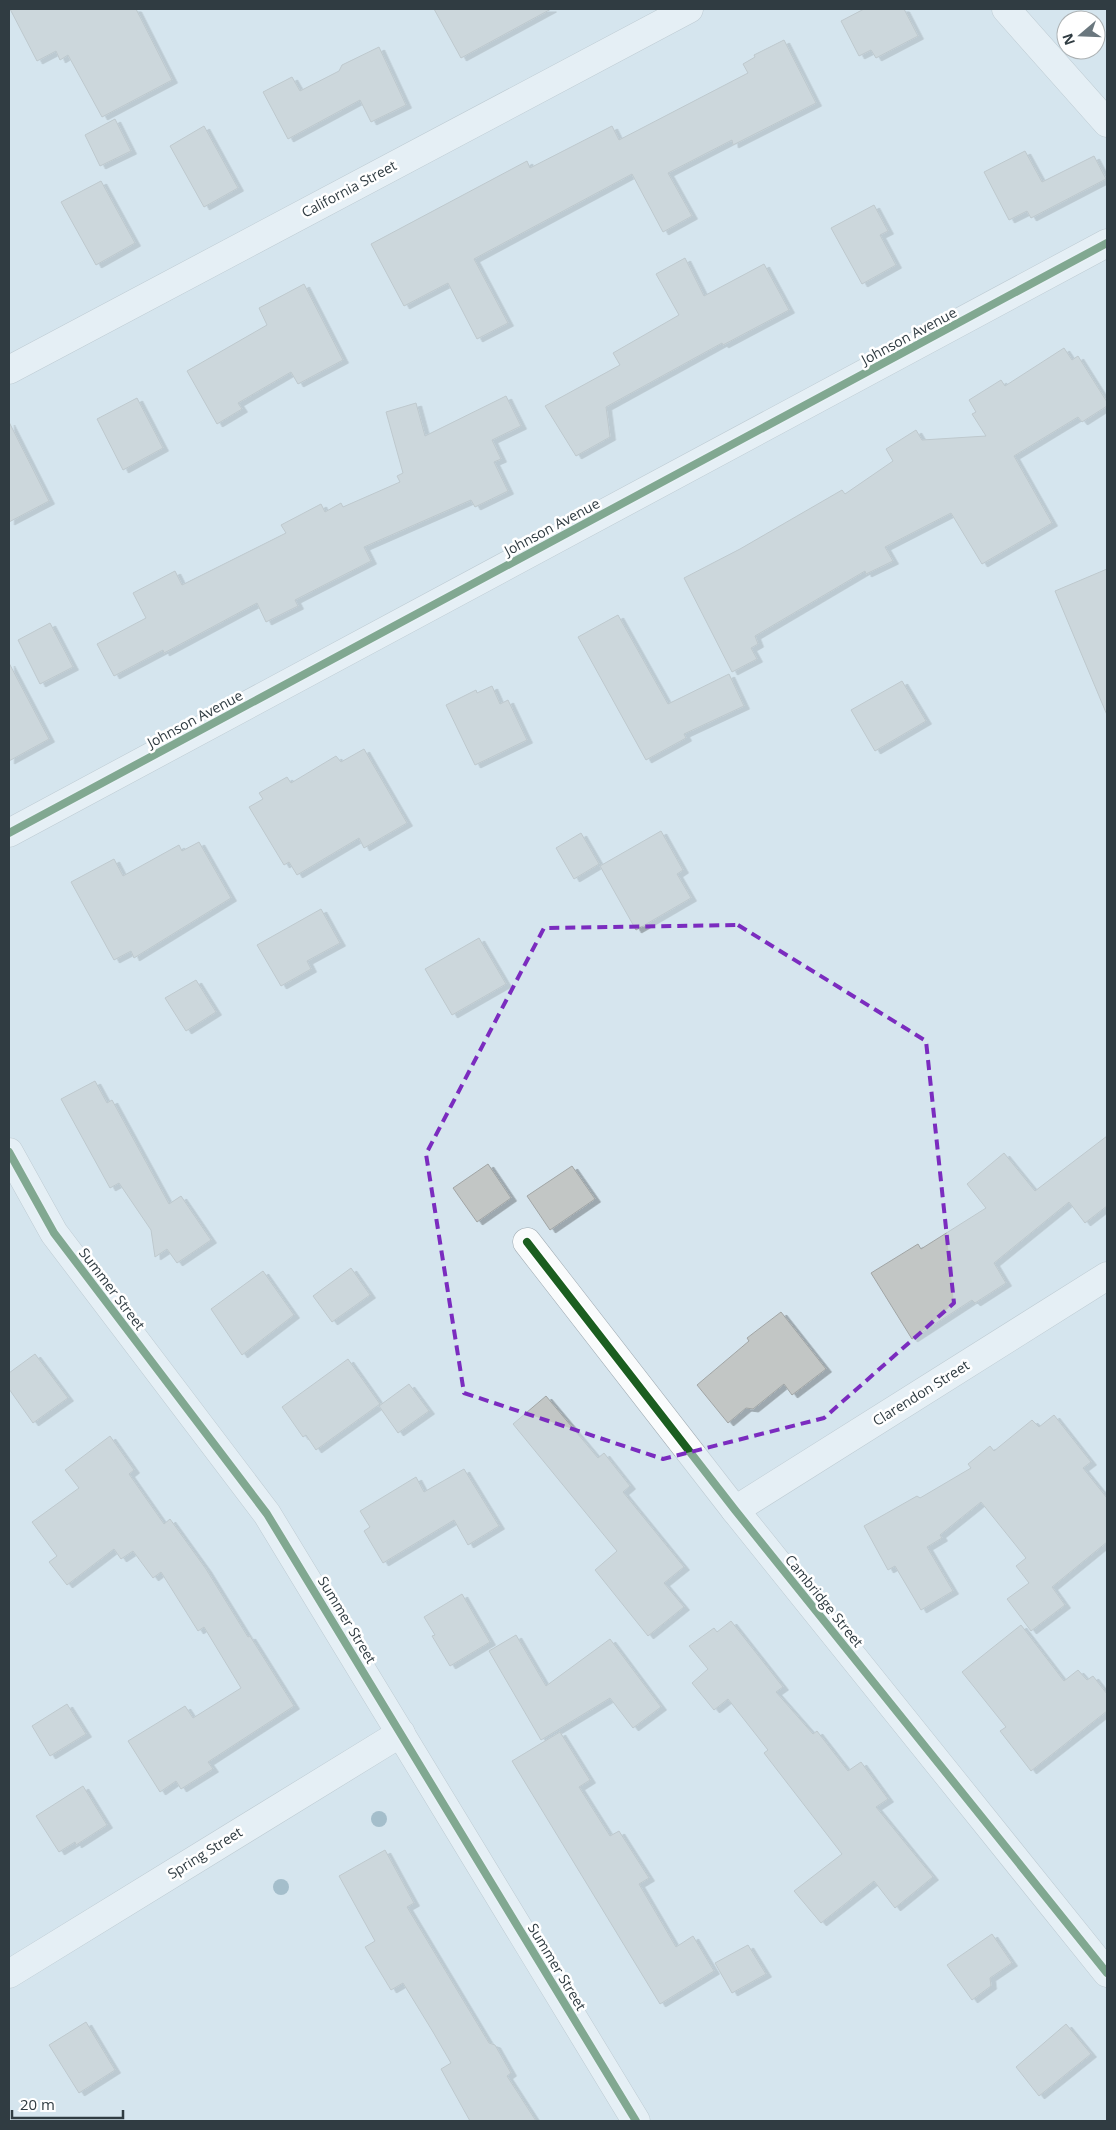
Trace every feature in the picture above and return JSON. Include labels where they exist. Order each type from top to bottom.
[{"type":"street","name":"California Street","points":[[9,370],[688,9]]},
{"type":"street","points":[[1006,9],[1107,123]]},
{"type":"street","name":"Johnson Avenue","points":[[9,833],[1107,243]]},
{"type":"street","name":"Summer Street","points":[[9,1152],[54,1233],[267,1514],[636,2121]]},
{"type":"street","name":"Cambridge Street","points":[[527,1242],[735,1510],[1107,1972]]},
{"type":"street","name":"Clarendon Street","points":[[735,1510],[1103,1286]]},
{"type":"street","name":"Spring Street","points":[[9,1974],[401,1733]]},
{"type":"highlighted area","points":[[738,925],[926,1041],[954,1303],[824,1418],[663,1459],[464,1393],[426,1154],[544,928]]},
{"type":"building","points":[[10,9],[136,9],[172,80],[102,117],[68,55],[60,60],[56,51],[37,61]]},
{"type":"building","points":[[434,9],[551,9],[461,58]]},
{"type":"building","points":[[864,9],[904,9],[918,36],[876,58],[871,50],[859,56],[841,21]]},
{"type":"building","points":[[784,40],[816,103],[733,145],[732,140],[668,173],[692,216],[663,232],[632,174],[474,259],[508,323],[477,339],[448,283],[404,306],[371,244],[527,161],[530,168],[612,126],[619,140],[748,73],[743,64],[755,57],[754,55]]},
{"type":"building","points":[[379,47],[406,105],[371,122],[360,100],[288,139],[263,92],[292,77],[300,91],[339,71],[342,65]]},
{"type":"building","points":[[115,119],[131,151],[100,166],[85,135]]},
{"type":"building","points":[[204,126],[238,188],[204,207],[170,146]]},
{"type":"building","points":[[1025,151],[1042,182],[1094,156],[1106,179],[1031,218],[1027,211],[1009,220],[984,172]]},
{"type":"building","points":[[101,181],[135,243],[96,265],[61,202]]},
{"type":"building","points":[[874,205],[888,231],[880,235],[896,265],[862,284],[831,228]]},
{"type":"building","points":[[685,258],[704,296],[764,264],[789,310],[723,345],[722,343],[606,407],[610,437],[576,456],[545,406],[620,365],[613,353],[679,315],[656,274]]},
{"type":"building","points":[[304,284],[343,360],[298,384],[291,372],[238,403],[242,409],[217,424],[187,371],[267,325],[259,308]]},
{"type":"building","points":[[1064,348],[1072,360],[1078,356],[1107,402],[1107,406],[1082,422],[1078,417],[1014,456],[1052,523],[982,564],[951,513],[885,547],[893,561],[866,574],[865,571],[755,636],[758,644],[751,648],[757,659],[732,672],[684,578],[740,549],[842,490],[845,494],[893,461],[886,449],[916,430],[922,440],[986,436],[972,414],[976,412],[969,400],[1001,380],[1005,386]]},
{"type":"building","points":[[506,396],[521,426],[492,440],[501,459],[494,462],[508,491],[475,507],[471,500],[364,547],[371,561],[295,600],[298,606],[266,622],[257,603],[164,653],[163,650],[114,676],[97,644],[146,618],[133,593],[175,571],[182,585],[286,533],[281,525],[321,504],[325,512],[341,503],[343,507],[400,482],[397,476],[403,473],[386,412],[416,403],[425,436]]},
{"type":"building","points":[[137,398],[163,448],[123,470],[97,419]]},
{"type":"building","points":[[9,422],[49,501],[9,522]]},
{"type":"building","points":[[1107,569],[1107,715],[1055,591]]},
{"type":"building","points":[[618,615],[668,704],[729,674],[744,706],[684,734],[686,738],[646,760],[578,637]]},
{"type":"building","points":[[50,623],[73,667],[40,684],[18,640]]},
{"type":"building","points":[[9,663],[49,739],[9,761]]},
{"type":"building","points":[[902,681],[926,721],[875,751],[851,710]]},
{"type":"building","points":[[492,686],[500,704],[508,700],[527,740],[475,765],[446,705],[476,690],[477,693]]},
{"type":"building","points":[[364,749],[407,823],[364,848],[359,838],[297,875],[289,862],[284,865],[249,807],[263,799],[259,793],[287,777],[291,783],[336,756],[341,762]]},
{"type":"building","points":[[661,831],[683,870],[677,874],[691,898],[636,930],[600,866]]},
{"type":"building","points":[[581,833],[599,864],[574,879],[556,848]]},
{"type":"building","points":[[199,842],[231,898],[134,958],[131,951],[114,960],[71,882],[114,859],[123,876],[179,845],[182,851]]},
{"type":"building","points":[[321,909],[340,943],[307,961],[311,969],[281,986],[257,945]]},
{"type":"building","points":[[479,938],[506,984],[452,1015],[425,969]]},
{"type":"building","points":[[196,980],[216,1012],[186,1031],[165,998]]},
{"type":"building","points":[[95,1081],[107,1103],[112,1100],[169,1204],[181,1196],[211,1240],[177,1263],[167,1249],[155,1257],[151,1230],[119,1183],[110,1188],[61,1099]]},
{"type":"building","points":[[1107,1136],[1107,1206],[1085,1223],[1069,1202],[994,1263],[1006,1283],[975,1303],[972,1300],[912,1339],[871,1273],[918,1244],[921,1249],[986,1208],[967,1184],[1004,1153],[1035,1191]]},
{"type":"building","points":[[488,1164],[511,1198],[477,1222],[453,1188]]},
{"type":"building","points":[[572,1166],[595,1199],[550,1230],[527,1196]]},
{"type":"building","points":[[351,1268],[370,1295],[332,1322],[313,1296]]},
{"type":"building","points":[[263,1271],[294,1315],[242,1355],[211,1309]]},
{"type":"building","points":[[781,1312],[826,1369],[792,1395],[784,1384],[753,1409],[746,1408],[728,1423],[697,1385],[749,1341],[747,1338]]},
{"type":"building","points":[[35,1354],[68,1398],[33,1423],[9,1389],[9,1373]]},
{"type":"building","points":[[348,1359],[380,1404],[316,1450],[306,1435],[303,1437],[282,1407]]},
{"type":"building","points":[[409,1384],[429,1411],[398,1433],[379,1406]]},
{"type":"building","points":[[546,1396],[598,1458],[604,1453],[630,1486],[623,1492],[684,1567],[664,1583],[684,1607],[648,1636],[595,1570],[617,1551],[513,1424]]},
{"type":"building","points":[[1054,1415],[1091,1462],[1083,1468],[1107,1498],[1107,1542],[1052,1587],[1065,1605],[1031,1631],[1007,1599],[1029,1583],[1016,1566],[1026,1558],[981,1502],[940,1535],[942,1538],[927,1547],[953,1591],[921,1610],[895,1566],[888,1570],[864,1526],[917,1496],[920,1498],[971,1468],[968,1464],[990,1446],[994,1451],[1032,1420],[1039,1427]]},
{"type":"building","points":[[110,1436],[134,1470],[129,1474],[164,1524],[170,1519],[206,1569],[294,1706],[208,1762],[213,1769],[181,1789],[176,1781],[160,1792],[128,1741],[185,1706],[193,1718],[241,1688],[204,1627],[198,1631],[161,1572],[153,1578],[133,1551],[121,1559],[114,1549],[67,1585],[49,1562],[57,1556],[32,1522],[79,1488],[65,1470]]},
{"type":"building","points":[[464,1469],[499,1526],[468,1545],[454,1520],[383,1563],[364,1531],[370,1527],[360,1511],[416,1477],[424,1492]]},
{"type":"building","points":[[462,1594],[490,1642],[450,1666],[432,1636],[435,1635],[424,1617]]},
{"type":"building","points":[[731,1621],[783,1687],[776,1692],[813,1734],[817,1731],[848,1771],[861,1762],[888,1799],[876,1807],[933,1877],[895,1908],[874,1881],[821,1923],[794,1891],[842,1854],[764,1753],[768,1750],[728,1699],[714,1710],[692,1683],[708,1669],[689,1646],[714,1628],[717,1632]]},
{"type":"building","points":[[1021,1625],[1064,1681],[1078,1670],[1087,1680],[1093,1676],[1107,1694],[1107,1711],[1031,1771],[1000,1731],[1006,1727],[962,1672]]},
{"type":"building","points":[[516,1635],[546,1686],[610,1639],[661,1707],[633,1728],[610,1698],[541,1740],[489,1651]]},
{"type":"building","points":[[67,1704],[86,1734],[50,1756],[32,1726]]},
{"type":"building","points":[[560,1732],[590,1780],[579,1787],[610,1836],[619,1831],[649,1878],[639,1884],[676,1947],[693,1936],[714,1971],[660,2004],[512,1761]]},
{"type":"building","points":[[83,1786],[107,1825],[76,1845],[75,1842],[59,1852],[36,1816]]},
{"type":"building","points":[[385,1850],[414,1903],[407,1907],[489,2043],[495,2045],[511,2073],[507,2076],[536,2121],[470,2121],[441,2069],[451,2063],[433,2032],[403,1983],[391,1990],[365,1947],[375,1941],[339,1876]]},
{"type":"building","points":[[992,1934],[1012,1963],[990,1978],[991,1986],[972,2000],[947,1965]]},
{"type":"building","points":[[748,1945],[766,1974],[732,1993],[715,1963]]},
{"type":"building","points":[[86,2022],[115,2070],[79,2093],[49,2045]]},
{"type":"building","points":[[1066,2024],[1091,2054],[1039,2096],[1016,2067]]},
{"type":"cycle path","points":[[9,833],[1107,243]]},
{"type":"cycle path","points":[[9,1152],[54,1233],[267,1514],[636,2121]]},
{"type":"cycle path","points":[[527,1242],[735,1510],[1107,1973]]}]
